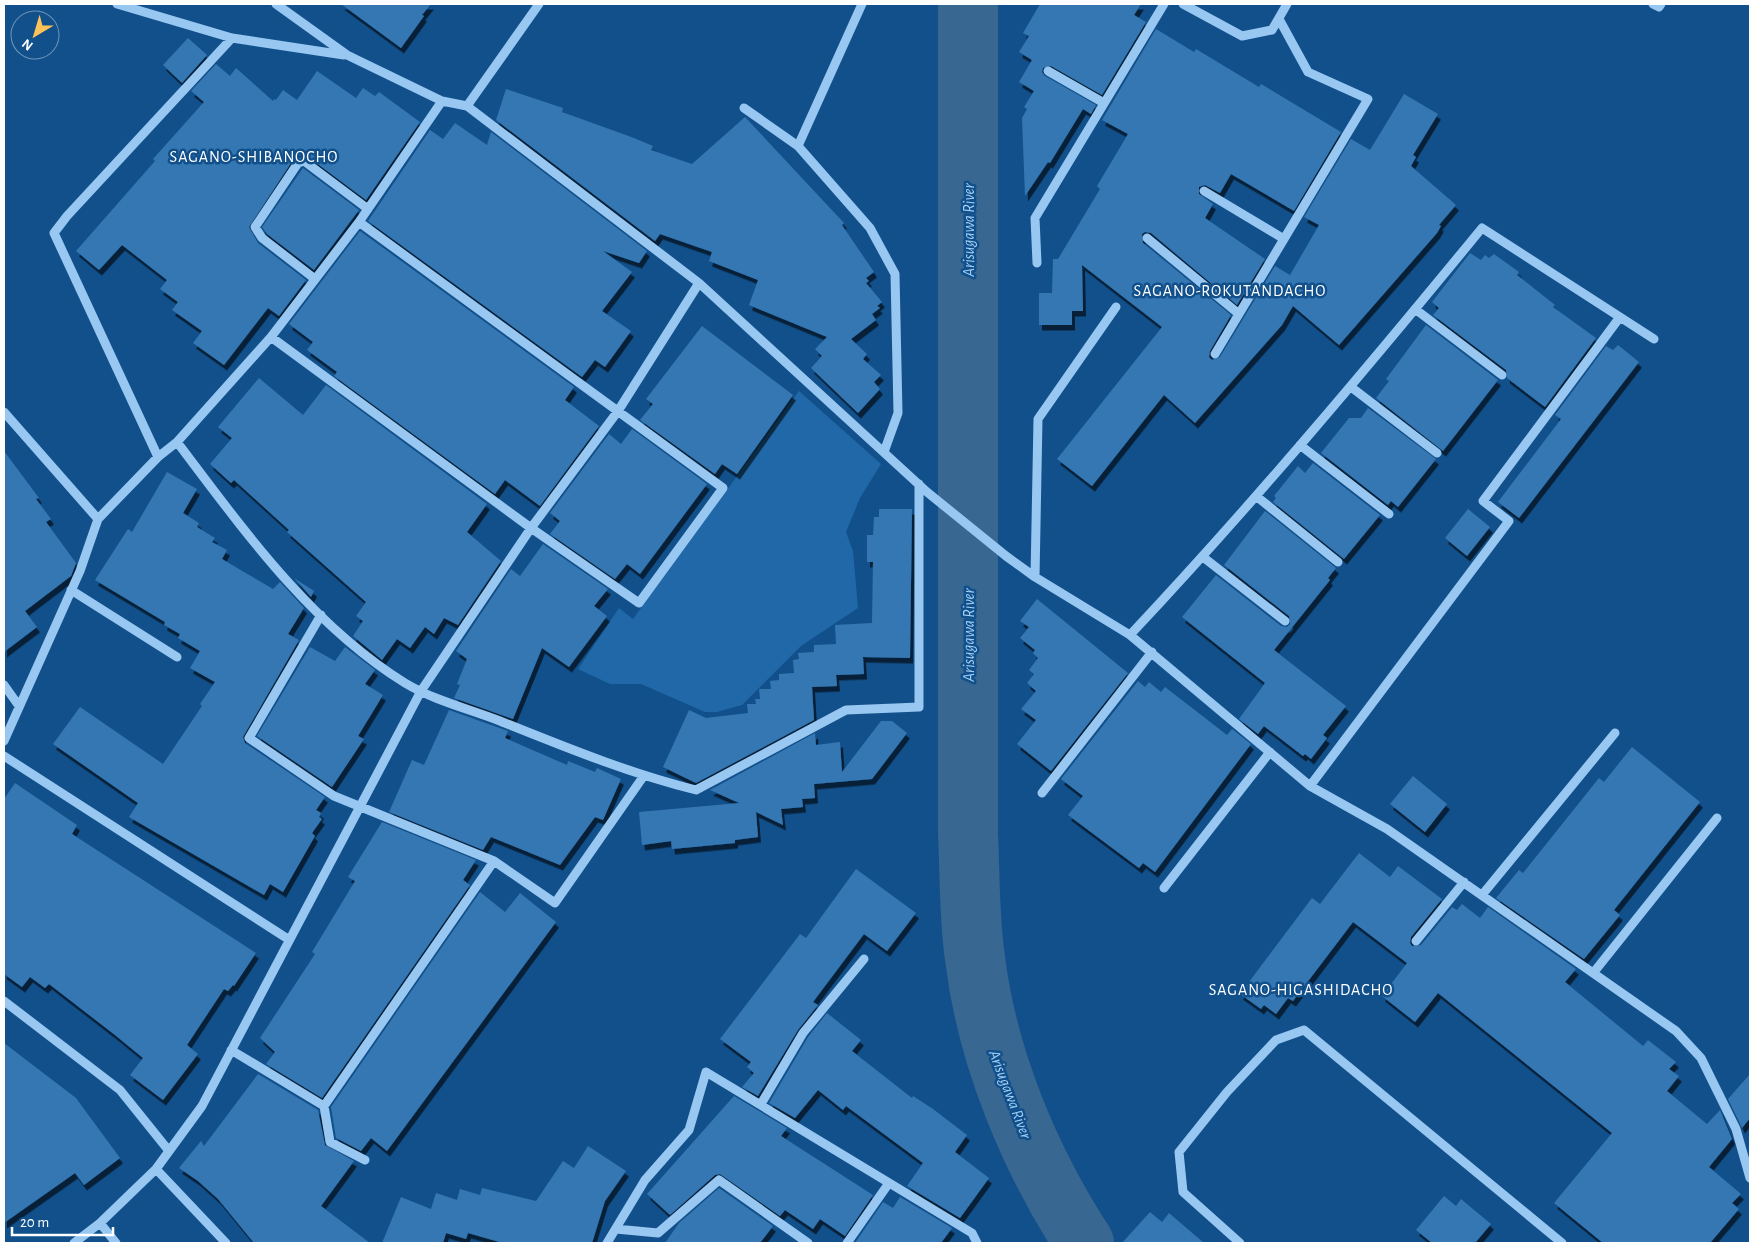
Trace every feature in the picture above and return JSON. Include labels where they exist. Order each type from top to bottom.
[{"type":"street","points":[[117,4],[232,38],[347,55]]},
{"type":"street","points":[[276,4],[347,55],[442,101],[467,106],[699,283],[927,492],[1006,556],[1035,577],[1130,635],[1310,786],[1387,829],[1594,972],[1676,1032],[1701,1058],[1736,1129],[1750,1178]]},
{"type":"street","points":[[467,106],[539,4]]},
{"type":"street","points":[[798,146],[862,4]]},
{"type":"street","points":[[1037,263],[1035,218],[1164,4]]},
{"type":"street","points":[[1183,4],[1242,36],[1272,30],[1287,4]]},
{"type":"street","points":[[1653,4],[1659,7],[1661,4]]},
{"type":"street","points":[[1215,354],[1368,99],[1308,72],[1279,19]]},
{"type":"street","points":[[158,457],[54,233],[67,216],[232,38]]},
{"type":"street","points":[[1048,71],[1104,103]]},
{"type":"street","points":[[4,741],[71,590],[98,519],[158,457],[177,442],[271,337],[368,210],[442,101]]},
{"type":"street","points":[[744,108],[798,146],[870,228],[896,274],[898,413],[884,452]]},
{"type":"street","points":[[315,279],[262,238],[255,226],[298,163],[304,161],[368,210]]},
{"type":"street","points":[[1204,190],[1284,239]]},
{"type":"street","points":[[271,337],[531,528],[639,603],[722,488],[359,222]]},
{"type":"street","points":[[1130,635],[1203,556],[1351,387],[1482,228],[1654,339]]},
{"type":"street","points":[[1146,238],[1240,314]]},
{"type":"street","points":[[74,1243],[100,1223],[156,1169],[202,1106],[288,939],[421,691],[531,528],[618,411],[699,283]]},
{"type":"street","points":[[1035,577],[1038,419],[1116,307]]},
{"type":"street","points":[[1415,309],[1502,375]]},
{"type":"street","points":[[1310,786],[1509,521],[1483,501],[1620,317]]},
{"type":"street","points":[[1351,387],[1437,453]]},
{"type":"street","points":[[4,412],[98,519]]},
{"type":"street","points":[[177,442],[246,533],[321,615],[356,647],[405,683],[421,691],[644,777],[696,790],[846,710],[919,707],[919,484]]},
{"type":"street","points":[[1300,445],[1389,514]]},
{"type":"street","points":[[1256,496],[1338,562]]},
{"type":"street","points":[[1203,556],[1284,622]]},
{"type":"street","points":[[71,590],[177,657]]},
{"type":"street","points":[[321,615],[249,738],[334,796],[494,861],[555,903],[644,777]]},
{"type":"street","points":[[1042,793],[1152,652]]},
{"type":"street","points":[[4,685],[19,706]]},
{"type":"street","points":[[1482,895],[1615,734]]},
{"type":"street","points":[[1164,888],[1270,752]]},
{"type":"street","points":[[4,756],[288,939]]},
{"type":"street","points":[[1594,972],[1717,818]]},
{"type":"street","points":[[365,1160],[330,1142],[324,1106],[494,861]]},
{"type":"street","points":[[1416,941],[1464,882]]},
{"type":"street","points":[[761,1104],[804,1033],[864,958]]},
{"type":"street","points":[[4,1001],[120,1090],[169,1151]]},
{"type":"street","points":[[1240,1243],[1183,1192],[1178,1152],[1227,1092],[1276,1040],[1304,1030],[1562,1243]]},
{"type":"street","points":[[231,1050],[324,1106]]},
{"type":"street","points":[[607,1243],[645,1180],[689,1130],[706,1072],[972,1233],[976,1243]]},
{"type":"street","points":[[156,1169],[226,1243]]},
{"type":"street","points":[[616,1229],[658,1233],[719,1180],[808,1243]]},
{"type":"street","points":[[847,1243],[889,1183]]},
{"type":"street","points":[[100,1223],[116,1243]]},
{"type":"shaded area","points":[[799,391],[881,464],[860,498],[846,532],[853,551],[858,608],[801,646],[742,705],[717,712],[705,712],[641,684],[610,684],[578,669],[619,608],[633,619]]},
{"type":"building","points":[[341,4],[431,4],[401,48]]},
{"type":"building","points":[[1040,4],[1141,4],[1134,15],[1146,22],[1102,95],[1051,66],[1043,68],[1042,72],[1045,76],[1096,105],[1091,114],[1083,109],[1050,163],[1048,162],[1025,196],[1022,118],[1027,109],[1024,107],[1034,91],[1019,82],[1032,60],[1019,52],[1029,36],[1023,33]]},
{"type":"building","points":[[1156,29],[1194,52],[1196,49],[1259,87],[1261,84],[1341,132],[1294,211],[1231,174],[1220,193],[1205,185],[1199,187],[1199,194],[1213,204],[1205,218],[1265,259],[1237,305],[1151,233],[1145,232],[1142,234],[1143,243],[1231,315],[1210,351],[1209,357],[1212,360],[1220,357],[1275,266],[1290,275],[1319,225],[1304,217],[1351,139],[1370,150],[1404,94],[1438,114],[1413,155],[1416,157],[1411,166],[1456,205],[1439,225],[1441,226],[1437,233],[1339,345],[1293,306],[1282,325],[1195,423],[1164,395],[1092,486],[1057,459],[1162,327],[1082,265],[1083,311],[1072,311],[1072,325],[1039,325],[1039,293],[1052,293],[1053,259],[1058,259],[1100,189],[1097,186],[1128,134],[1102,120]]},
{"type":"building","points":[[188,38],[207,55],[182,83],[163,65]]},
{"type":"building","points":[[216,64],[230,76],[236,68],[273,101],[274,99],[276,100],[283,90],[297,100],[317,71],[356,98],[363,88],[375,96],[379,92],[420,122],[366,200],[307,156],[302,155],[293,160],[249,227],[258,243],[306,280],[279,316],[268,308],[224,365],[193,343],[202,331],[172,310],[178,302],[160,289],[167,280],[122,245],[99,270],[76,251],[155,161],[153,159],[204,102],[191,91]]},
{"type":"building","points":[[506,89],[563,108],[562,112],[634,138],[653,146],[651,150],[692,164],[745,117],[844,223],[842,225],[874,272],[866,278],[869,281],[866,283],[882,302],[877,306],[880,308],[872,314],[876,320],[851,339],[867,354],[863,359],[881,375],[874,382],[880,389],[858,413],[811,368],[822,356],[815,349],[827,337],[749,305],[758,280],[709,261],[712,252],[660,234],[655,241],[496,120]]},
{"type":"building","points":[[455,123],[487,145],[491,132],[647,251],[639,263],[603,251],[632,272],[602,311],[631,331],[605,367],[595,360],[582,377],[368,221],[430,130],[443,139]]},
{"type":"building","points":[[303,168],[359,210],[314,270],[267,234],[262,227]]},
{"type":"building","points":[[360,231],[574,387],[565,400],[599,426],[540,506],[505,480],[495,494],[334,376],[337,372],[307,350],[313,342],[289,324]]},
{"type":"building","points":[[1470,253],[1481,260],[1485,255],[1489,258],[1494,254],[1519,272],[1517,275],[1555,305],[1553,307],[1596,338],[1545,407],[1507,378],[1506,370],[1433,315],[1439,308],[1432,302]]},
{"type":"building","points":[[1426,325],[1498,380],[1443,451],[1376,398],[1389,381],[1386,379]]},
{"type":"building","points":[[702,326],[793,395],[737,474],[722,464],[715,474],[640,420],[653,404],[646,399]]},
{"type":"building","points":[[1618,345],[1639,362],[1519,518],[1498,502],[1561,419],[1555,415],[1606,346],[1613,350]]},
{"type":"building","points":[[259,378],[303,415],[326,385],[487,504],[467,532],[501,561],[458,625],[444,618],[434,634],[425,627],[410,648],[397,639],[382,660],[353,636],[363,621],[356,616],[366,602],[287,532],[289,530],[234,480],[231,483],[210,464],[232,438],[218,427]]},
{"type":"building","points":[[1368,408],[1436,459],[1398,507],[1391,501],[1388,505],[1321,453],[1349,418],[1361,418]]},
{"type":"building","points":[[632,429],[707,484],[640,574],[627,564],[615,579],[550,534],[560,521],[550,513],[609,434],[621,444]]},
{"type":"building","points":[[4,451],[39,498],[36,499],[51,519],[46,522],[76,563],[71,576],[25,611],[37,627],[4,652]]},
{"type":"building","points":[[1313,463],[1380,515],[1344,559],[1273,502],[1276,498],[1274,496],[1298,466],[1305,473]]},
{"type":"building","points":[[167,472],[197,489],[183,513],[199,523],[197,527],[215,538],[212,542],[227,550],[222,559],[273,589],[280,582],[304,608],[288,634],[299,640],[243,737],[245,743],[325,797],[316,810],[321,813],[319,817],[322,819],[312,833],[315,836],[283,892],[270,884],[264,895],[129,817],[138,803],[53,744],[80,707],[163,764],[202,706],[200,704],[215,682],[190,668],[200,651],[178,638],[180,634],[164,625],[165,622],[95,580],[128,529],[132,532]]},
{"type":"building","points":[[879,509],[912,509],[910,658],[863,657],[864,674],[836,675],[837,686],[812,687],[814,720],[696,783],[663,767],[689,710],[706,718],[748,713],[747,704],[756,704],[755,699],[760,699],[759,689],[771,689],[770,681],[779,680],[779,674],[794,673],[793,660],[799,659],[798,653],[814,652],[814,645],[836,644],[835,625],[872,623],[873,562],[867,562],[867,535],[873,535],[874,517],[879,517]]},
{"type":"building","points":[[1468,509],[1490,527],[1467,556],[1445,538]]},
{"type":"building","points":[[1265,511],[1336,568],[1328,578],[1330,580],[1274,650],[1346,706],[1323,735],[1327,738],[1311,759],[1305,754],[1303,756],[1264,726],[1258,734],[1239,719],[1265,683],[1182,617],[1216,575],[1281,626],[1287,627],[1290,624],[1289,616],[1224,565]]},
{"type":"building","points":[[543,544],[608,589],[594,606],[607,616],[569,667],[542,648],[513,719],[454,698],[460,685],[457,684],[467,659],[456,651],[511,569],[520,576]]},
{"type":"building","points":[[294,578],[314,591],[311,597]]},
{"type":"building","points":[[1037,599],[1128,673],[1051,771],[1017,744],[1036,720],[1021,709],[1036,691],[1027,683],[1034,674],[1029,670],[1038,658],[1033,653],[1035,650],[1020,638],[1029,627],[1020,621]]},
{"type":"building","points":[[310,647],[335,661],[345,647],[375,670],[365,684],[383,695],[358,736],[364,739],[332,787],[257,736]]},
{"type":"building","points":[[1138,681],[1145,687],[1149,682],[1161,692],[1165,687],[1227,735],[1232,729],[1251,744],[1155,872],[1143,863],[1139,868],[1068,815],[1083,796],[1061,779]]},
{"type":"building","points":[[449,710],[508,731],[505,738],[567,765],[568,761],[595,772],[597,768],[621,779],[603,820],[595,817],[560,865],[491,837],[483,850],[389,812],[412,760],[424,765]]},
{"type":"building","points":[[881,721],[892,721],[907,733],[872,779],[814,784],[815,798],[802,799],[803,807],[781,809],[783,825],[756,812],[758,837],[735,840],[735,843],[672,849],[671,841],[642,845],[639,812],[739,803],[710,790],[815,733],[816,745],[840,742],[842,772]]},
{"type":"building","points":[[1632,747],[1700,802],[1614,910],[1620,915],[1584,959],[1496,898],[1519,870],[1523,873],[1599,778],[1604,782]]},
{"type":"building","points":[[1413,776],[1447,804],[1425,832],[1390,804]]},
{"type":"building","points":[[15,783],[77,825],[72,834],[256,953],[234,986],[228,991],[224,989],[187,1045],[198,1054],[163,1100],[130,1075],[143,1058],[115,1035],[49,984],[45,988],[30,977],[22,987],[4,974],[4,799]]},
{"type":"building","points":[[382,822],[476,860],[463,880],[470,885],[322,1098],[266,1064],[275,1052],[260,1038],[315,954],[312,952],[355,881],[348,877]]},
{"type":"building","points":[[1359,853],[1390,877],[1398,866],[1442,899],[1411,937],[1410,943],[1412,946],[1421,945],[1452,907],[1457,910],[1462,904],[1480,918],[1488,907],[1576,969],[1565,982],[1643,1046],[1648,1040],[1676,1062],[1669,1069],[1679,1076],[1667,1091],[1707,1124],[1720,1110],[1732,1139],[1709,1167],[1741,1194],[1732,1203],[1739,1209],[1710,1243],[1603,1243],[1554,1203],[1612,1133],[1438,993],[1415,1022],[1382,996],[1407,963],[1353,922],[1293,1001],[1288,998],[1276,1014],[1264,1005],[1261,1009],[1240,994],[1312,898],[1320,904]]},
{"type":"building","points":[[856,869],[916,913],[887,951],[864,934],[813,1002],[818,1005],[798,1030],[758,1096],[742,1087],[754,1073],[747,1067],[751,1062],[720,1039],[800,934],[806,938]]},
{"type":"building","points":[[480,892],[505,912],[520,893],[556,922],[387,1151],[371,1138],[361,1151],[336,1138],[331,1107]]},
{"type":"building","points":[[827,1013],[861,1040],[852,1051],[912,1098],[913,1096],[933,1109],[967,1135],[955,1152],[989,1178],[960,1218],[907,1186],[923,1163],[846,1106],[843,1110],[818,1090],[795,1118],[769,1103],[808,1037]]},
{"type":"building","points":[[4,1043],[76,1098],[120,1158],[84,1185],[75,1173],[4,1223]]},
{"type":"building","points":[[258,1074],[318,1110],[325,1145],[354,1161],[321,1206],[370,1243],[254,1243],[218,1199],[198,1181],[179,1168],[201,1141],[204,1146]]},
{"type":"building","points":[[1750,1074],[1750,1118],[1742,1128],[1728,1099]]},
{"type":"building","points":[[734,1096],[787,1128],[781,1136],[873,1195],[845,1236],[820,1219],[813,1229],[785,1210],[780,1216],[720,1174],[715,1175],[670,1215],[647,1194]]},
{"type":"building","points":[[588,1146],[626,1171],[605,1201],[592,1243],[503,1243],[468,1233],[466,1239],[446,1233],[443,1243],[382,1243],[401,1197],[431,1209],[436,1193],[457,1200],[460,1189],[480,1195],[482,1188],[536,1201],[563,1161],[574,1168]]},
{"type":"building","points":[[719,1188],[773,1226],[760,1243],[665,1243],[679,1223]]},
{"type":"building","points":[[1444,1196],[1456,1206],[1461,1199],[1491,1224],[1475,1243],[1432,1243],[1416,1230]]},
{"type":"building","points":[[900,1197],[952,1228],[941,1243],[855,1243],[883,1202],[893,1208]]},
{"type":"building","points":[[1150,1212],[1162,1222],[1169,1213],[1204,1243],[1122,1243]]},
{"type":"waterway","name":"Arisugawa River","points":[[968,4],[968,833],[973,943],[989,1033],[1014,1107],[1046,1178],[1084,1243]]},
{"type":"district","name":"SAGANO-SHIBANOCHO","points":[[254,156]]},
{"type":"district","name":"SAGANO-ROKUTANDACHO","points":[[1230,290]]},
{"type":"district","name":"SAGANO-HIGASHIDACHO","points":[[1301,989]]}]
